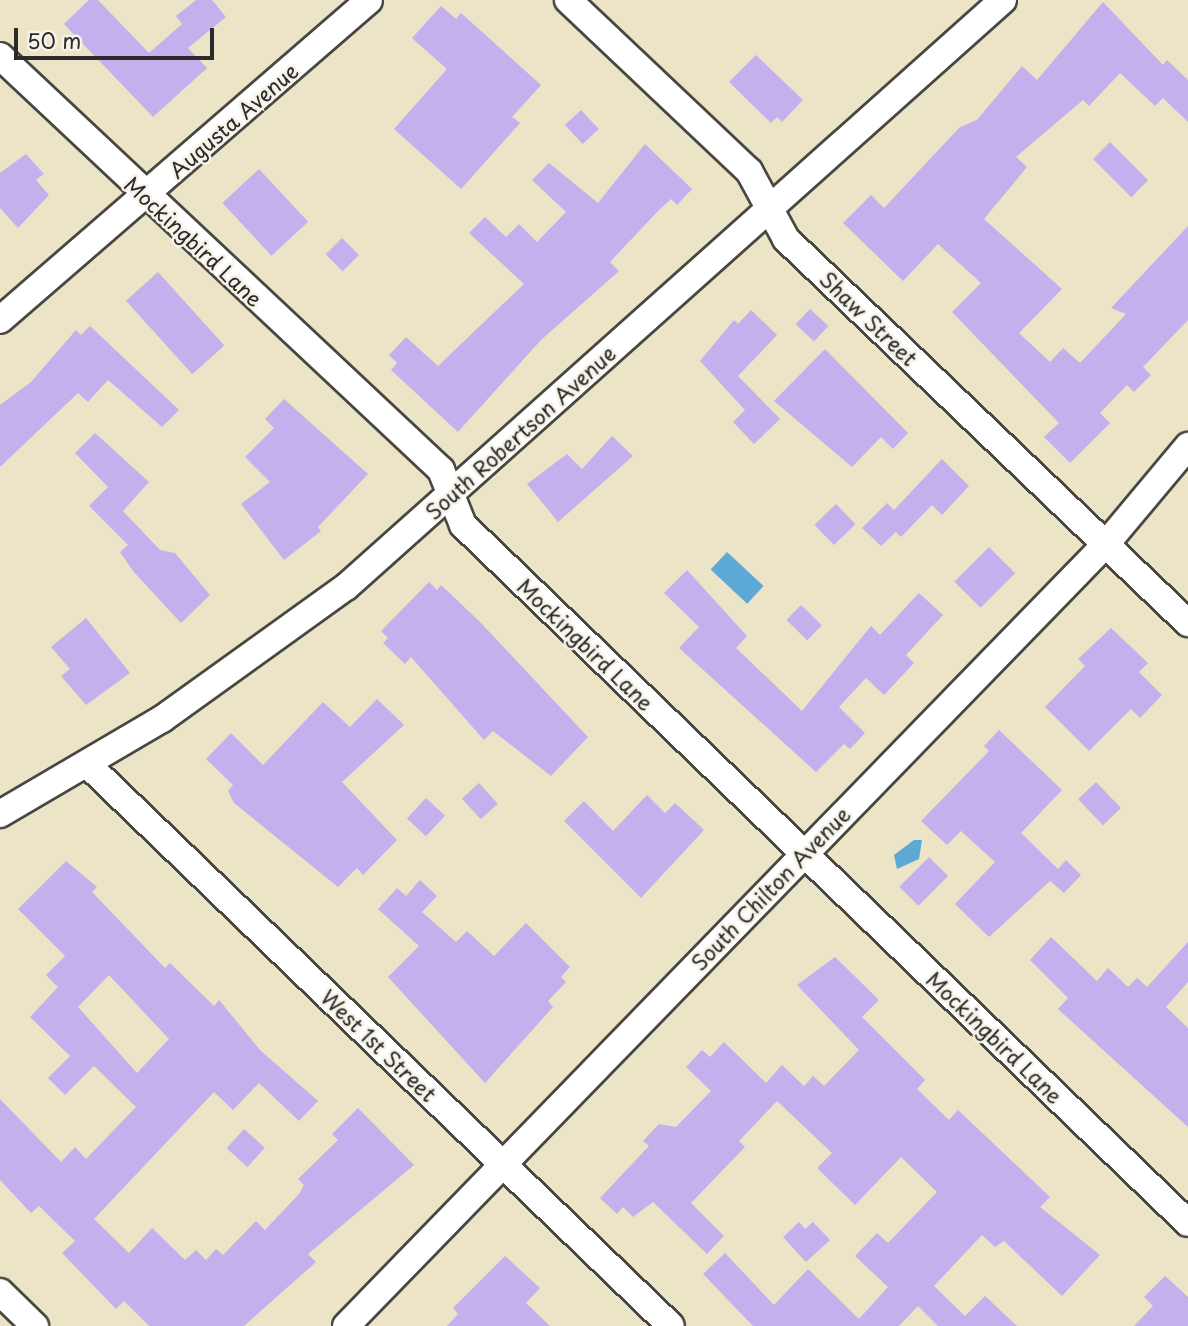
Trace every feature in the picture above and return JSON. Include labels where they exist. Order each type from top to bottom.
[{"type":"street","name":"Augusta Avenue","points":[[0,320],[369,0]]},
{"type":"street","name":"Shaw Street","points":[[568,0],[749,171],[786,239],[1188,623]]},
{"type":"street","name":"South Robertson Avenue","points":[[0,814],[87,764],[286,634],[451,495],[1003,0]]},
{"type":"street","name":"Mockingbird Lane","points":[[0,56],[146,196],[441,470],[463,525],[1188,1223]]},
{"type":"street","name":"South Chilton Avenue","points":[[346,1326],[1106,544],[1188,446]]},
{"type":"street","name":"West 1st Street","points":[[87,764],[671,1326]]},
{"type":"street","points":[[0,1292],[35,1326]]},
{"type":"water","points":[[727,552],[764,586],[747,604],[711,570]]},
{"type":"water","points":[[914,840],[922,840],[919,859],[897,869],[894,855]]},
{"type":"building","points":[[89,0],[98,0],[149,53],[182,24],[176,16],[196,0],[212,0],[226,17],[188,48],[207,68],[153,117],[64,24]]},
{"type":"building","points":[[1103,2],[1163,65],[1167,60],[1188,80],[1188,122],[1163,98],[1155,106],[1120,73],[1089,106],[1083,100],[1016,157],[1027,167],[984,219],[1062,289],[1019,333],[1050,362],[1063,348],[1080,363],[1126,314],[1111,308],[1188,226],[1188,320],[1143,367],[1151,375],[1134,392],[1127,385],[1100,413],[1110,423],[1070,463],[1044,437],[1059,423],[952,312],[981,283],[938,244],[903,281],[843,223],[871,195],[884,208],[960,127],[977,120],[1022,66],[1037,80]]},
{"type":"building","points":[[441,6],[456,19],[461,13],[541,85],[512,117],[520,123],[461,189],[394,129],[447,69],[412,38]]},
{"type":"building","points":[[756,55],[803,100],[782,122],[777,117],[771,123],[729,82]]},
{"type":"building","points":[[581,110],[599,129],[583,144],[565,125]]},
{"type":"building","points":[[1110,142],[1148,180],[1131,197],[1093,159]]},
{"type":"building","points":[[645,144],[692,189],[677,205],[671,199],[658,211],[610,262],[619,271],[541,340],[458,432],[391,370],[397,363],[389,355],[406,337],[438,366],[524,284],[469,233],[485,217],[506,237],[519,224],[537,242],[566,212],[532,180],[549,163],[598,203]]},
{"type":"building","points":[[26,154],[44,174],[36,180],[49,195],[18,228],[0,208],[0,173]]},
{"type":"building","points":[[259,169],[308,222],[272,256],[222,203]]},
{"type":"building","points":[[342,238],[359,255],[343,271],[326,254]]},
{"type":"building","points":[[158,272],[224,346],[192,374],[126,301]]},
{"type":"building","points":[[810,309],[828,326],[814,341],[796,324]]},
{"type":"building","points":[[751,310],[777,335],[738,376],[780,419],[754,444],[733,422],[745,410],[700,361],[734,320],[738,324]]},
{"type":"building","points":[[90,326],[179,410],[162,427],[108,380],[88,402],[78,393],[0,467],[0,405],[31,382],[76,330],[81,335]]},
{"type":"building","points":[[825,349],[908,433],[893,449],[881,437],[852,467],[774,401]]},
{"type":"building","points":[[284,399],[368,474],[318,527],[321,531],[284,560],[241,504],[270,482],[245,457],[274,428],[265,419]]},
{"type":"building","points":[[95,433],[149,482],[123,511],[160,550],[175,553],[210,595],[181,623],[133,571],[120,552],[128,545],[89,506],[108,487],[75,453]]},
{"type":"building","points":[[612,436],[633,456],[558,522],[527,484],[567,454],[582,469]]},
{"type":"building","points":[[942,459],[969,486],[942,515],[932,505],[901,537],[896,532],[881,546],[862,528],[887,503],[894,510]]},
{"type":"building","points":[[836,504],[855,524],[834,545],[814,525]]},
{"type":"building","points":[[989,547],[1015,573],[981,608],[954,582]]},
{"type":"building","points":[[687,570],[747,636],[736,648],[802,711],[871,626],[880,635],[919,593],[943,615],[906,655],[914,663],[884,695],[866,678],[839,707],[865,733],[850,749],[844,744],[816,772],[679,648],[699,627],[664,593]]},
{"type":"building","points":[[429,582],[437,590],[441,585],[479,621],[588,737],[551,776],[493,731],[484,740],[411,657],[405,664],[383,643],[388,638],[381,631]]},
{"type":"building","points":[[801,605],[822,625],[807,640],[786,620]]},
{"type":"building","points":[[86,618],[130,673],[86,705],[61,676],[70,669],[51,647]]},
{"type":"building","points":[[1111,628],[1148,663],[1139,672],[1162,695],[1140,718],[1131,709],[1089,751],[1045,707],[1085,666],[1078,659]]},
{"type":"building","points":[[377,699],[404,725],[342,782],[397,840],[363,875],[357,868],[338,887],[234,803],[228,791],[233,785],[206,759],[231,733],[263,765],[323,702],[350,727]]},
{"type":"building","points":[[999,730],[1062,790],[1021,833],[1058,869],[1066,860],[1081,875],[1064,893],[1050,881],[989,937],[955,904],[995,862],[961,831],[947,845],[921,821],[989,751],[984,746]]},
{"type":"building","points":[[1096,782],[1121,808],[1103,825],[1078,799]]},
{"type":"building","points":[[479,783],[498,804],[481,819],[462,798]]},
{"type":"building","points":[[647,795],[665,813],[675,803],[704,830],[641,898],[564,821],[584,801],[613,831]]},
{"type":"building","points":[[426,798],[445,816],[426,836],[407,818]]},
{"type":"building","points":[[929,857],[948,876],[918,906],[899,887]]},
{"type":"building","points":[[66,861],[97,887],[92,892],[165,968],[170,963],[214,1006],[219,1000],[260,1050],[318,1101],[299,1121],[259,1083],[233,1110],[214,1092],[94,1219],[129,1253],[152,1228],[185,1260],[196,1250],[206,1260],[216,1249],[223,1255],[256,1221],[265,1230],[299,1194],[304,1185],[298,1179],[338,1140],[332,1134],[358,1108],[414,1165],[308,1254],[316,1262],[244,1326],[149,1326],[124,1301],[116,1309],[62,1253],[75,1241],[39,1206],[31,1213],[0,1180],[0,1099],[61,1162],[75,1147],[86,1159],[136,1107],[94,1066],[65,1095],[48,1078],[70,1056],[30,1017],[58,987],[46,975],[65,956],[18,909]],"holes":[[[109,975],[169,1039],[137,1073],[78,1007]]]},
{"type":"building","points":[[420,880],[437,896],[422,912],[456,942],[467,931],[494,956],[526,923],[570,967],[561,977],[566,982],[548,1001],[553,1007],[485,1083],[388,977],[419,946],[378,909],[397,888],[406,896]]},
{"type":"building","points":[[1051,937],[1097,981],[1108,968],[1128,987],[1137,978],[1147,987],[1188,942],[1188,982],[1166,1007],[1188,1028],[1188,1127],[1058,1009],[1068,998],[1030,960]]},
{"type":"building","points":[[835,957],[879,1000],[862,1017],[925,1080],[917,1089],[949,1120],[958,1110],[1050,1197],[1040,1207],[1100,1255],[1062,1296],[1004,1241],[995,1247],[982,1235],[934,1286],[965,1316],[985,1296],[1017,1326],[938,1326],[918,1306],[899,1326],[753,1326],[703,1274],[725,1253],[774,1305],[808,1269],[859,1319],[888,1287],[855,1256],[877,1233],[888,1243],[937,1192],[901,1157],[855,1205],[817,1168],[832,1153],[777,1101],[739,1141],[745,1147],[691,1203],[724,1236],[707,1254],[653,1202],[633,1217],[623,1207],[617,1214],[600,1198],[649,1146],[643,1141],[659,1124],[676,1127],[711,1091],[686,1067],[702,1050],[710,1057],[724,1042],[766,1083],[782,1065],[804,1086],[813,1076],[824,1086],[859,1050],[797,985]]},
{"type":"building","points":[[244,1129],[265,1148],[247,1167],[227,1148]]},
{"type":"building","points":[[799,1222],[805,1229],[813,1222],[830,1240],[806,1262],[783,1237]]},
{"type":"building","points":[[505,1256],[540,1288],[526,1303],[550,1326],[447,1326],[458,1314],[453,1308]]},
{"type":"building","points":[[1165,1276],[1188,1297],[1188,1326],[1134,1326],[1153,1306],[1144,1297]]}]
